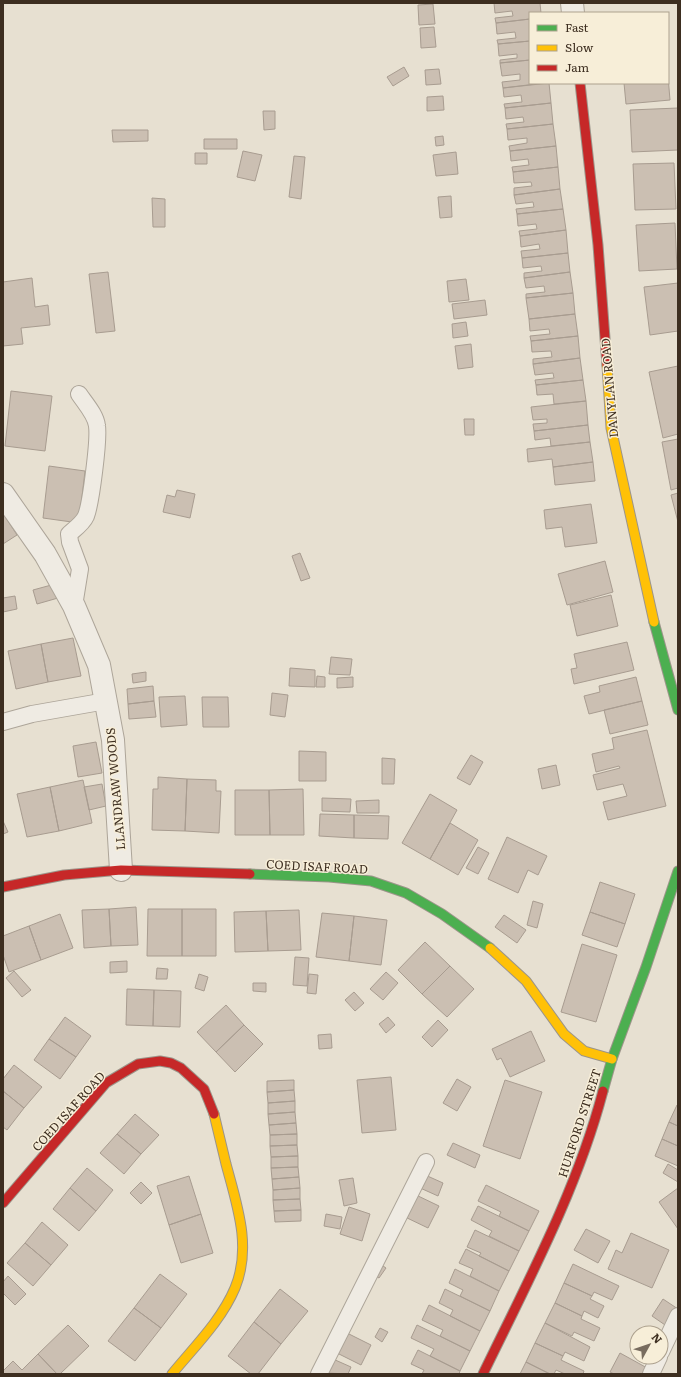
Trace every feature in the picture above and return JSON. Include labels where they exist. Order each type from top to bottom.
[{"type":"street","name":"DANYLAN ROAD","points":[[580,84],[598,246],[611,428],[652,614],[678,710]]},
{"type":"street","name":"LLANDRAW WOODS","points":[[3,494],[45,554],[74,606],[99,665],[113,740],[121,870]]},
{"type":"street","name":"COED ISAF ROAD","points":[[3,887],[64,875],[121,870],[329,877],[370,881],[406,893],[442,914],[492,949],[526,981],[564,1034],[584,1052],[612,1059]]},
{"type":"street","name":"HURFORD STREET","points":[[482,1374],[547,1242],[575,1179],[595,1122],[612,1059],[646,967],[678,871]]},
{"type":"street","name":"COED ISAF ROAD","points":[[3,1203],[106,1083],[124,1069],[142,1062],[157,1060],[180,1067],[189,1074],[206,1092],[240,1217],[243,1256],[236,1288],[226,1305],[172,1374]]},
{"type":"lane","points":[[74,606],[80,569],[70,542],[70,534],[82,522],[86,514],[93,478],[97,426],[92,414],[79,394]]},
{"type":"lane","points":[[3,722],[32,714],[106,701]]},
{"type":"lane","points":[[319,1374],[426,1162]]},
{"type":"lane","points":[[669,1335],[678,1316]]},
{"type":"building","points":[[494,3],[540,3],[541,12],[529,12],[529,19],[496,23],[495,18],[513,16],[512,11],[495,13]]},
{"type":"building","points":[[433,4],[435,24],[419,25],[418,5]]},
{"type":"building","points":[[529,19],[529,41],[498,44],[497,40],[516,38],[515,32],[497,34],[496,23]]},
{"type":"building","points":[[434,27],[436,47],[421,48],[420,28]]},
{"type":"building","points":[[529,41],[529,60],[500,63],[500,60],[517,58],[517,54],[499,56],[498,44]]},
{"type":"building","points":[[529,60],[529,84],[536,84],[503,88],[502,82],[520,80],[520,74],[502,76],[500,63]]},
{"type":"building","points":[[404,67],[409,76],[393,86],[387,77]]},
{"type":"building","points":[[439,69],[441,84],[426,85],[425,70]]},
{"type":"building","points":[[549,84],[551,103],[505,108],[504,104],[522,102],[521,95],[504,97],[503,88]]},
{"type":"building","points":[[624,84],[669,84],[670,100],[626,104]]},
{"type":"building","points":[[443,96],[444,110],[427,111],[427,97]]},
{"type":"building","points":[[551,103],[553,124],[507,129],[506,124],[524,122],[523,117],[506,119],[505,108]]},
{"type":"building","points":[[678,108],[678,150],[632,152],[630,110]]},
{"type":"building","points":[[263,111],[275,111],[275,129],[264,130]]},
{"type":"building","points":[[553,124],[556,146],[510,151],[509,146],[527,143],[527,138],[508,140],[507,129]]},
{"type":"building","points":[[112,130],[148,130],[148,141],[113,142]]},
{"type":"building","points":[[443,136],[444,145],[436,146],[435,137]]},
{"type":"building","points":[[204,139],[237,139],[237,149],[204,149]]},
{"type":"building","points":[[556,146],[558,167],[513,172],[512,167],[529,165],[528,159],[511,161],[510,151]]},
{"type":"building","points":[[243,151],[262,155],[255,181],[237,177]]},
{"type":"building","points":[[456,152],[458,174],[436,176],[433,155]]},
{"type":"building","points":[[195,153],[207,153],[207,164],[195,164]]},
{"type":"building","points":[[294,156],[305,157],[301,199],[289,197]]},
{"type":"building","points":[[674,163],[676,209],[635,210],[633,164]]},
{"type":"building","points":[[558,167],[560,189],[514,195],[514,188],[532,186],[531,182],[514,183],[513,172]]},
{"type":"building","points":[[560,189],[563,209],[517,214],[516,209],[534,207],[533,202],[516,204],[514,195]]},
{"type":"building","points":[[451,196],[452,217],[440,218],[438,197]]},
{"type":"building","points":[[152,198],[165,199],[165,227],[153,227]]},
{"type":"building","points":[[563,209],[566,230],[520,236],[519,231],[537,229],[536,224],[518,226],[517,214]]},
{"type":"building","points":[[675,223],[677,269],[639,271],[636,225]]},
{"type":"building","points":[[566,230],[568,253],[522,258],[521,251],[540,249],[539,244],[521,247],[520,236]]},
{"type":"building","points":[[568,253],[570,272],[524,278],[524,273],[542,271],[541,266],[523,268],[522,258]]},
{"type":"building","points":[[108,272],[115,331],[96,333],[89,274]]},
{"type":"building","points":[[570,272],[573,293],[526,298],[526,294],[545,292],[544,286],[526,288],[524,278]]},
{"type":"building","points":[[32,278],[35,307],[48,305],[50,325],[21,328],[23,344],[3,346],[3,282]]},
{"type":"building","points":[[466,279],[469,300],[449,302],[447,281]]},
{"type":"building","points":[[678,283],[678,331],[650,335],[644,287]]},
{"type":"building","points":[[573,293],[575,314],[529,319],[526,298]]},
{"type":"building","points":[[485,300],[487,315],[454,319],[452,304]]},
{"type":"building","points":[[575,314],[578,336],[531,341],[530,336],[550,334],[549,329],[530,331],[529,319]]},
{"type":"building","points":[[466,322],[468,336],[453,338],[452,324]]},
{"type":"building","points":[[578,336],[580,358],[533,364],[533,359],[552,357],[551,351],[532,352],[531,341]]},
{"type":"building","points":[[471,344],[473,367],[458,369],[455,346]]},
{"type":"building","points":[[580,358],[583,380],[536,385],[535,380],[554,378],[553,373],[535,375],[533,364]]},
{"type":"building","points":[[678,366],[678,434],[663,438],[649,372]]},
{"type":"building","points":[[583,380],[586,401],[554,404],[553,394],[537,395],[536,385]]},
{"type":"building","points":[[11,391],[52,396],[45,451],[5,446]]},
{"type":"building","points":[[586,401],[588,425],[534,431],[533,424],[547,423],[547,419],[533,420],[531,407]]},
{"type":"building","points":[[464,419],[474,419],[474,435],[465,435]]},
{"type":"building","points":[[588,425],[590,442],[551,446],[550,438],[535,440],[534,431]]},
{"type":"building","points":[[678,439],[678,488],[671,490],[662,442]]},
{"type":"building","points":[[590,442],[593,462],[553,467],[552,459],[528,462],[527,449]]},
{"type":"building","points":[[593,462],[595,481],[555,485],[553,467]]},
{"type":"building","points":[[49,466],[85,471],[79,523],[43,518]]},
{"type":"building","points":[[177,490],[195,494],[190,518],[163,512],[167,495],[175,497]]},
{"type":"building","points":[[678,493],[678,522],[671,495]]},
{"type":"building","points":[[591,504],[597,543],[565,547],[562,527],[546,529],[544,510]]},
{"type":"building","points":[[3,513],[17,535],[3,544]]},
{"type":"building","points":[[300,553],[310,578],[301,581],[292,556]]},
{"type":"building","points":[[605,561],[613,592],[567,605],[558,574]]},
{"type":"building","points":[[55,584],[58,598],[37,604],[33,590]]},
{"type":"building","points":[[611,595],[618,626],[577,636],[570,605]]},
{"type":"building","points":[[15,596],[17,609],[3,612],[3,598]]},
{"type":"building","points":[[73,638],[81,676],[48,682],[41,644]]},
{"type":"building","points":[[627,642],[634,670],[574,684],[571,669],[577,668],[574,654]]},
{"type":"building","points":[[41,644],[48,682],[16,689],[8,651]]},
{"type":"building","points":[[331,657],[352,659],[350,675],[329,674]]},
{"type":"building","points":[[290,668],[315,670],[315,687],[289,686]]},
{"type":"building","points":[[146,672],[146,681],[133,683],[132,674]]},
{"type":"building","points":[[317,676],[325,677],[325,687],[316,687]]},
{"type":"building","points":[[353,677],[353,687],[337,688],[337,678]]},
{"type":"building","points":[[636,677],[642,701],[589,714],[584,696],[600,692],[599,686]]},
{"type":"building","points":[[153,686],[154,701],[128,704],[127,689]]},
{"type":"building","points":[[272,693],[288,695],[285,717],[270,715]]},
{"type":"building","points":[[185,696],[187,725],[161,727],[159,697]]},
{"type":"building","points":[[202,697],[228,697],[229,727],[203,727]]},
{"type":"building","points":[[154,701],[156,717],[129,719],[128,704]]},
{"type":"building","points":[[642,701],[648,725],[610,734],[604,710]]},
{"type":"building","points":[[647,730],[666,806],[608,820],[603,802],[627,796],[623,784],[597,790],[593,775],[620,768],[619,766],[596,772],[592,754],[614,749],[612,738]]},
{"type":"building","points":[[96,742],[102,773],[78,777],[73,746]]},
{"type":"building","points":[[299,751],[326,752],[326,781],[299,781]]},
{"type":"building","points":[[471,755],[483,762],[470,785],[457,778]]},
{"type":"building","points":[[382,758],[395,759],[394,784],[382,784]]},
{"type":"building","points":[[556,765],[560,785],[542,789],[538,769]]},
{"type":"building","points":[[158,777],[187,779],[185,831],[152,830],[153,789],[158,789]]},
{"type":"building","points":[[187,779],[216,780],[216,791],[221,791],[219,833],[185,831]]},
{"type":"building","points":[[83,780],[92,823],[59,831],[50,787]]},
{"type":"building","points":[[102,784],[106,806],[89,810],[84,787]]},
{"type":"building","points":[[50,787],[59,831],[27,837],[17,794]]},
{"type":"building","points":[[303,789],[304,835],[270,835],[269,790]]},
{"type":"building","points":[[235,790],[269,790],[270,835],[235,835]]},
{"type":"building","points":[[430,794],[457,810],[430,859],[402,843]]},
{"type":"building","points":[[322,798],[351,799],[350,812],[322,811]]},
{"type":"building","points":[[379,800],[379,813],[357,813],[356,801]]},
{"type":"building","points":[[320,814],[354,815],[354,838],[319,836]]},
{"type":"building","points":[[354,815],[389,816],[388,839],[354,838]]},
{"type":"building","points":[[3,821],[8,832],[3,834]]},
{"type":"building","points":[[450,823],[478,840],[458,875],[430,859]]},
{"type":"building","points":[[507,837],[547,856],[538,875],[528,870],[518,893],[488,879]]},
{"type":"building","points":[[478,847],[489,853],[478,874],[466,868]]},
{"type":"building","points":[[600,882],[635,894],[625,924],[590,912]]},
{"type":"building","points":[[533,901],[543,904],[537,928],[527,925]]},
{"type":"building","points":[[136,907],[138,945],[111,946],[109,909]]},
{"type":"building","points":[[109,909],[111,946],[84,948],[82,910]]},
{"type":"building","points":[[148,909],[182,909],[182,956],[147,956]]},
{"type":"building","points":[[182,909],[216,909],[216,956],[182,956]]},
{"type":"building","points":[[299,910],[301,950],[268,951],[266,911]]},
{"type":"building","points":[[266,911],[268,951],[235,952],[234,912]]},
{"type":"building","points":[[590,912],[625,924],[617,947],[582,935]]},
{"type":"building","points":[[322,913],[354,916],[349,961],[316,957]]},
{"type":"building","points":[[60,914],[73,948],[41,960],[29,926]]},
{"type":"building","points":[[504,915],[526,930],[517,943],[495,927]]},
{"type":"building","points":[[354,916],[387,920],[381,965],[349,961]]},
{"type":"building","points":[[29,926],[41,960],[9,972],[3,955],[3,936]]},
{"type":"building","points":[[425,942],[450,966],[422,994],[398,970]]},
{"type":"building","points":[[582,944],[617,955],[596,1022],[561,1012]]},
{"type":"building","points":[[295,957],[309,958],[307,986],[293,985]]},
{"type":"building","points":[[127,961],[127,972],[110,973],[110,962]]},
{"type":"building","points":[[450,966],[474,989],[447,1017],[422,994]]},
{"type":"building","points":[[157,968],[168,969],[167,979],[156,979]]},
{"type":"building","points":[[14,971],[31,990],[22,997],[6,978]]},
{"type":"building","points":[[386,972],[398,983],[383,1000],[370,989]]},
{"type":"building","points":[[199,974],[208,977],[204,991],[195,988]]},
{"type":"building","points":[[309,974],[318,975],[316,994],[307,993]]},
{"type":"building","points":[[253,983],[266,983],[266,992],[253,991]]},
{"type":"building","points":[[127,989],[154,990],[153,1026],[126,1025]]},
{"type":"building","points":[[154,990],[181,991],[180,1027],[153,1026]]},
{"type":"building","points":[[354,992],[364,1003],[355,1011],[345,1000]]},
{"type":"building","points":[[226,1005],[244,1025],[216,1052],[197,1032]]},
{"type":"building","points":[[65,1017],[91,1036],[76,1057],[49,1039]]},
{"type":"building","points":[[388,1017],[395,1025],[386,1033],[379,1024]]},
{"type":"building","points":[[438,1020],[448,1030],[432,1047],[422,1037]]},
{"type":"building","points":[[244,1025],[263,1044],[235,1072],[216,1052]]},
{"type":"building","points":[[531,1031],[545,1061],[510,1077],[501,1058],[497,1060],[492,1049]]},
{"type":"building","points":[[331,1034],[332,1048],[319,1049],[318,1035]]},
{"type":"building","points":[[49,1039],[76,1057],[60,1079],[34,1060]]},
{"type":"building","points":[[14,1065],[42,1087],[24,1108],[3,1091],[3,1079]]},
{"type":"building","points":[[391,1077],[396,1130],[362,1133],[357,1080]]},
{"type":"building","points":[[457,1079],[471,1087],[457,1111],[443,1103]]},
{"type":"building","points":[[294,1080],[294,1090],[267,1092],[267,1081]]},
{"type":"building","points":[[505,1080],[542,1092],[520,1159],[483,1146]]},
{"type":"building","points":[[294,1090],[295,1101],[268,1103],[267,1092]]},
{"type":"building","points":[[3,1091],[24,1108],[7,1130],[3,1127]]},
{"type":"building","points":[[295,1101],[295,1112],[268,1114],[268,1103]]},
{"type":"building","points":[[678,1105],[678,1126],[669,1122]]},
{"type":"building","points":[[295,1112],[296,1123],[269,1125],[268,1114]]},
{"type":"building","points":[[135,1114],[159,1135],[141,1154],[117,1134]]},
{"type":"building","points":[[669,1122],[678,1126],[678,1146],[662,1139]]},
{"type":"building","points":[[296,1123],[297,1134],[270,1135],[269,1125]]},
{"type":"building","points":[[117,1134],[141,1154],[124,1174],[100,1153]]},
{"type":"building","points":[[297,1134],[297,1145],[270,1146],[270,1135]]},
{"type":"building","points":[[662,1139],[678,1146],[678,1166],[655,1156]]},
{"type":"building","points":[[453,1143],[480,1155],[475,1168],[447,1155]]},
{"type":"building","points":[[297,1145],[298,1156],[271,1157],[270,1146]]},
{"type":"building","points":[[298,1156],[298,1167],[271,1168],[271,1157]]},
{"type":"building","points":[[668,1164],[678,1170],[678,1182],[663,1173]]},
{"type":"building","points":[[298,1167],[299,1177],[272,1179],[271,1168]]},
{"type":"building","points":[[87,1168],[113,1190],[96,1211],[70,1188]]},
{"type":"building","points":[[423,1174],[443,1183],[438,1196],[418,1187]]},
{"type":"building","points":[[189,1176],[201,1214],[169,1225],[157,1186]]},
{"type":"building","points":[[299,1177],[300,1188],[273,1190],[272,1179]]},
{"type":"building","points":[[353,1178],[357,1203],[344,1206],[339,1180]]},
{"type":"building","points":[[141,1182],[152,1193],[141,1204],[130,1193]]},
{"type":"building","points":[[486,1185],[539,1211],[529,1231],[499,1216],[501,1212],[478,1201]]},
{"type":"building","points":[[70,1188],[96,1211],[79,1231],[53,1209]]},
{"type":"building","points":[[300,1188],[300,1199],[273,1200],[273,1190]]},
{"type":"building","points":[[678,1188],[678,1229],[659,1202]]},
{"type":"building","points":[[414,1194],[439,1206],[428,1228],[403,1216]]},
{"type":"building","points":[[300,1199],[301,1210],[274,1211],[273,1200]]},
{"type":"building","points":[[478,1206],[529,1231],[519,1251],[489,1236],[492,1231],[471,1220]]},
{"type":"building","points":[[349,1207],[370,1214],[362,1241],[340,1234]]},
{"type":"building","points":[[301,1210],[301,1221],[275,1222],[274,1211]]},
{"type":"building","points":[[201,1214],[213,1253],[181,1263],[169,1225]]},
{"type":"building","points":[[326,1214],[342,1217],[340,1229],[324,1226]]},
{"type":"building","points":[[42,1222],[68,1245],[51,1265],[25,1243]]},
{"type":"building","points":[[586,1229],[610,1241],[598,1263],[574,1250]]},
{"type":"building","points":[[475,1230],[519,1251],[509,1271],[479,1256],[481,1253],[467,1247]]},
{"type":"building","points":[[631,1233],[669,1250],[652,1288],[608,1269],[616,1250],[622,1253]]},
{"type":"building","points":[[25,1243],[51,1265],[33,1286],[7,1263]]},
{"type":"building","points":[[466,1249],[509,1271],[499,1291],[470,1276],[473,1269],[459,1263]]},
{"type":"building","points":[[380,1264],[386,1268],[379,1278],[373,1274]]},
{"type":"building","points":[[573,1264],[619,1286],[612,1300],[594,1292],[592,1296],[564,1283]]},
{"type":"building","points":[[455,1269],[499,1291],[490,1311],[460,1296],[463,1290],[449,1283]]},
{"type":"building","points":[[160,1274],[187,1294],[161,1328],[134,1308]]},
{"type":"building","points":[[8,1276],[26,1294],[15,1305],[3,1293],[3,1282]]},
{"type":"building","points":[[564,1283],[592,1296],[590,1299],[604,1306],[598,1318],[584,1311],[582,1316],[555,1303]]},
{"type":"building","points":[[280,1289],[308,1311],[281,1344],[254,1322]]},
{"type":"building","points":[[445,1289],[490,1311],[480,1331],[450,1316],[453,1310],[439,1303]]},
{"type":"building","points":[[663,1299],[678,1309],[669,1325],[665,1325],[652,1316]]},
{"type":"building","points":[[555,1303],[582,1316],[581,1319],[600,1328],[594,1341],[574,1332],[572,1336],[545,1323]]},
{"type":"building","points":[[429,1305],[480,1331],[470,1351],[440,1336],[443,1330],[422,1320]]},
{"type":"building","points":[[134,1308],[161,1328],[135,1361],[108,1341]]},
{"type":"building","points":[[254,1322],[281,1344],[258,1374],[251,1374],[228,1356]]},
{"type":"building","points":[[545,1323],[590,1347],[584,1361],[565,1352],[563,1356],[535,1343]]},
{"type":"building","points":[[68,1325],[89,1346],[60,1374],[57,1374],[38,1354]]},
{"type":"building","points":[[417,1325],[470,1351],[460,1371],[430,1356],[434,1349],[411,1338]]},
{"type":"building","points":[[380,1328],[388,1332],[382,1342],[375,1337]]},
{"type":"building","points":[[347,1333],[371,1345],[361,1365],[337,1353]]},
{"type":"building","points":[[535,1343],[563,1356],[561,1360],[584,1371],[583,1374],[565,1374],[556,1370],[554,1374],[550,1374],[526,1362]]},
{"type":"building","points":[[418,1350],[460,1371],[459,1374],[422,1374],[424,1370],[411,1364]]},
{"type":"building","points":[[620,1353],[629,1358],[629,1365],[642,1365],[649,1369],[646,1374],[614,1374],[610,1372]]},
{"type":"building","points":[[38,1354],[57,1374],[3,1374],[3,1371],[13,1361],[22,1370]]},
{"type":"building","points":[[333,1359],[351,1367],[348,1374],[327,1373]]},
{"type":"building","points":[[526,1362],[550,1374],[520,1374]]},
{"type":"traffic: fast","points":[[654,622],[678,710]]},
{"type":"traffic: fast","points":[[603,1091],[612,1059],[646,967],[678,871]]},
{"type":"traffic: fast","points":[[250,874],[329,877],[371,881],[406,893],[442,914],[490,948]]},
{"type":"traffic: slow","points":[[607,365],[611,428],[654,622]]},
{"type":"traffic: slow","points":[[490,948],[526,981],[564,1034],[584,1051],[612,1059]]},
{"type":"traffic: slow","points":[[172,1374],[215,1323],[229,1300],[240,1273],[243,1242],[241,1226],[214,1114]]},
{"type":"traffic: jam","points":[[580,84],[598,245],[607,365]]},
{"type":"traffic: jam","points":[[3,887],[64,875],[121,870],[250,874]]},
{"type":"traffic: jam","points":[[3,1203],[106,1083],[138,1064],[160,1061],[171,1063],[181,1068],[204,1089],[214,1114]]},
{"type":"traffic: jam","points":[[483,1374],[534,1270],[565,1200],[580,1164],[603,1091]]}]
